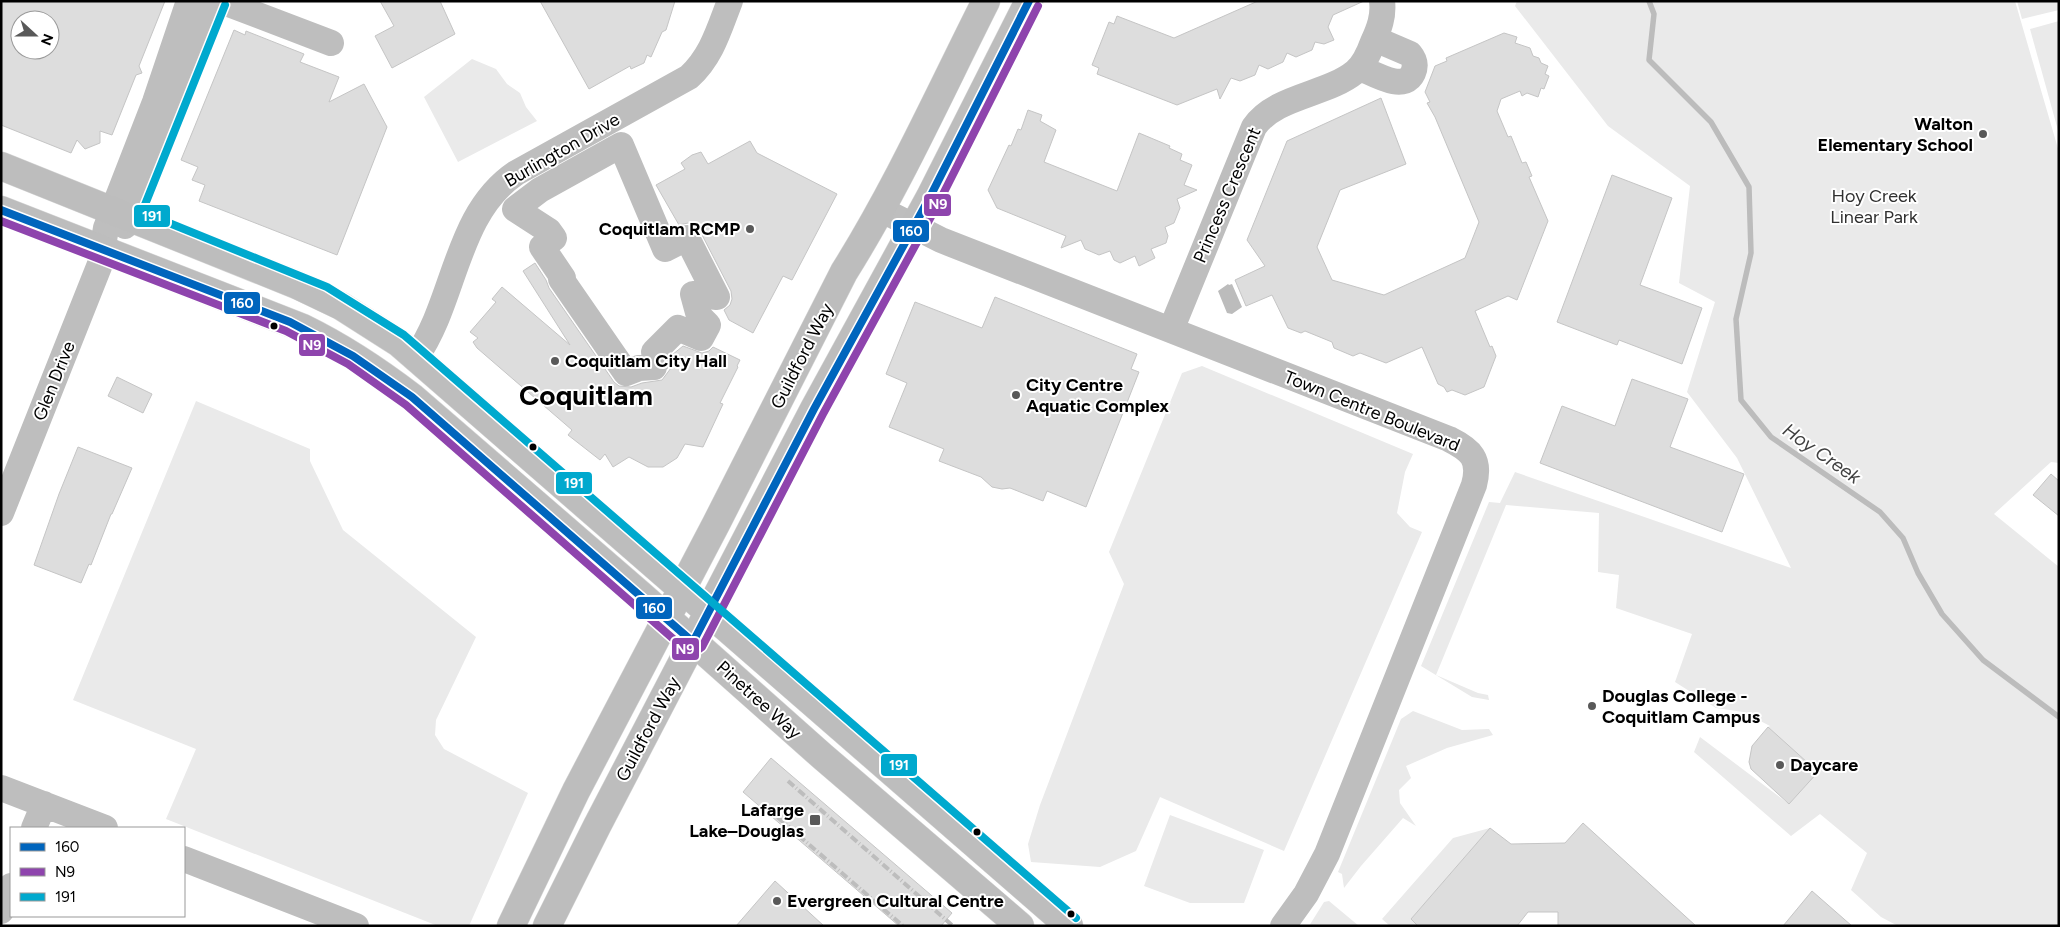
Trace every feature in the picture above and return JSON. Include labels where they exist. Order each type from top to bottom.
[{"type":"main road","name":"Guildford Way","points":[[511,926],[576,791],[665,618],[716,524],[844,272],[908,160],[986,1]]},
{"type":"main road","name":"Guildford Way","points":[[547,926],[596,826],[814,409],[914,227],[1029,1]]},
{"type":"main road","name":"Pinetree Way","points":[[1,166],[323,296],[373,326],[416,357],[646,560],[709,612],[1069,926]]},
{"type":"main road","name":"Pinetree Way","points":[[1,210],[290,322],[332,342],[362,361],[412,397],[642,596],[822,756],[1020,926]]},
{"type":"main road","points":[[362,361],[407,360],[416,357]]},
{"type":"street","name":"Glen Drive","points":[[1,513],[106,250],[116,242],[120,214],[155,102],[190,1]]},
{"type":"street","name":"Glen Drive","points":[[120,214],[216,1]]},
{"type":"street","points":[[221,1],[331,43]]},
{"type":"street","name":"Burlington Drive","points":[[416,357],[429,337],[477,218],[496,189],[516,173],[689,77],[708,56],[730,1]]},
{"type":"street","points":[[1375,39],[1410,54],[1414,65],[1412,75],[1404,82],[1398,82],[1360,68],[1375,39],[1382,15],[1382,1]]},
{"type":"street","name":"Princess Crescent","points":[[1171,330],[1241,153],[1256,123],[1275,109],[1342,80],[1360,68]]},
{"type":"street","points":[[621,145],[665,249],[687,238],[717,297],[693,294],[699,316],[708,325],[701,338],[678,328],[654,352],[658,360],[654,362],[654,367],[639,368],[626,373],[561,279],[542,247],[554,238],[549,231],[515,209],[540,190],[621,145]]},
{"type":"street","name":"Town Centre Boulevard","points":[[880,209],[941,240],[1446,438],[1467,450],[1473,457],[1476,464],[1473,488],[1337,831],[1306,894],[1283,926]]},
{"type":"street","points":[[1,788],[102,827]]},
{"type":"street","points":[[34,827],[44,804]]},
{"type":"street","points":[[185,859],[356,926]]},
{"type":"street","points":[[1,911],[10,888]]},
{"type":"green space","name":"Hoy Creek Linear Park","points":[[1517,1],[2015,1],[2059,152],[2059,463],[2051,462],[1994,514],[2059,567],[2059,926],[1898,926],[1881,917],[1851,890],[1867,853],[1820,814],[1791,836],[1694,752],[1700,737],[1789,804],[1818,772],[1768,727],[1770,726],[1743,712],[1716,708],[1675,682],[1692,634],[1616,608],[1619,575],[1598,572],[1599,513],[1506,505],[1436,675],[1478,693],[1488,695],[1489,700],[1472,697],[1421,666],[1489,502],[1500,503],[1515,472],[1791,568],[1737,458],[1687,392],[1715,302],[1679,283],[1690,186],[1608,126],[1515,6]]},
{"type":"green space","points":[[2017,1],[2059,1],[2059,10],[2022,19]]},
{"type":"green space","points":[[2059,21],[2059,134],[2030,29]]},
{"type":"green space","points":[[472,59],[496,69],[507,84],[520,93],[526,107],[537,121],[458,162],[424,97]]},
{"type":"green space","points":[[1202,366],[1413,454],[1405,472],[1397,513],[1410,527],[1422,532],[1284,851],[1160,797],[1136,851],[1100,867],[1031,862],[1028,844],[1040,805],[1124,584],[1109,552],[1182,373]]},
{"type":"green space","points":[[196,401],[310,449],[310,461],[343,530],[476,637],[436,720],[435,735],[444,749],[528,793],[469,926],[438,926],[166,819],[196,749],[73,700]]},
{"type":"green space","points":[[1413,711],[1462,730],[1489,729],[1493,735],[1447,748],[1406,766],[1411,778],[1399,790],[1400,803],[1416,826],[1403,818],[1344,888],[1342,874],[1338,872],[1401,719]]},
{"type":"green space","points":[[1170,815],[1264,850],[1244,903],[1190,903],[1144,886]]},
{"type":"green space","points":[[1490,828],[1411,919],[1418,926],[1390,926],[1382,919],[1453,838]]},
{"type":"green space","points":[[1329,901],[1359,926],[1309,926],[1324,902]]},
{"type":"shaded area","points":[[1228,284],[1232,284],[1242,307],[1232,314],[1227,313],[1218,291]]},
{"type":"building","points":[[1,1],[165,1],[139,66],[142,73],[136,75],[112,135],[100,131],[100,143],[85,149],[77,140],[71,153],[1,125]]},
{"type":"building","points":[[380,1],[440,1],[455,34],[392,68],[375,36],[394,26]]},
{"type":"building","points":[[540,1],[675,1],[666,30],[662,32],[651,57],[647,55],[644,63],[631,69],[630,66],[589,89]]},
{"type":"building","points":[[1258,1],[1364,1],[1333,15],[1328,27],[1334,40],[1324,44],[1315,42],[1312,50],[1296,57],[1287,53],[1283,62],[1268,69],[1259,65],[1255,75],[1240,81],[1231,78],[1220,99],[1217,89],[1177,105],[1097,74],[1099,68],[1092,65],[1109,22],[1114,24],[1117,16],[1174,38]]},
{"type":"building","points":[[234,30],[245,35],[246,31],[304,54],[300,62],[339,77],[329,102],[364,84],[387,127],[337,255],[199,201],[205,185],[192,180],[198,167],[181,160]]},
{"type":"building","points":[[1504,33],[1517,37],[1515,43],[1530,48],[1533,56],[1539,58],[1541,63],[1548,66],[1545,74],[1549,76],[1544,89],[1541,88],[1538,97],[1527,93],[1522,96],[1520,91],[1501,99],[1497,111],[1508,137],[1511,136],[1522,163],[1526,162],[1532,176],[1529,177],[1548,221],[1517,300],[1508,296],[1475,311],[1490,347],[1492,346],[1496,356],[1484,387],[1465,395],[1452,390],[1447,392],[1444,387],[1438,384],[1422,347],[1386,363],[1360,353],[1353,356],[1334,348],[1332,342],[1305,331],[1301,333],[1288,328],[1272,295],[1246,306],[1235,280],[1265,266],[1247,240],[1287,141],[1381,98],[1406,164],[1340,190],[1317,247],[1332,280],[1384,295],[1465,258],[1479,222],[1435,117],[1427,103],[1430,102],[1425,92],[1435,66],[1447,61],[1446,58]]},
{"type":"building","points":[[1028,110],[1042,115],[1040,121],[1056,130],[1044,162],[1117,191],[1139,133],[1170,146],[1169,148],[1182,154],[1180,160],[1192,165],[1184,185],[1197,190],[1177,199],[1180,208],[1174,223],[1165,227],[1168,236],[1166,243],[1151,249],[1155,258],[1139,266],[1135,256],[1120,263],[1114,260],[1110,251],[1099,255],[1085,249],[1081,240],[1061,248],[1066,236],[997,208],[988,190],[1009,145],[1011,146],[1018,129],[1021,130]]},
{"type":"building","name":"Coquitlam RCMP","points":[[750,141],[757,153],[837,194],[792,280],[783,276],[753,333],[729,320],[724,310],[730,305],[732,299],[731,291],[700,231],[696,226],[688,223],[679,225],[656,185],[685,169],[681,163],[692,155],[701,152],[708,164]]},
{"type":"building","points":[[1612,175],[1672,198],[1640,285],[1702,308],[1682,364],[1619,340],[1617,345],[1557,322]]},
{"type":"building","name":"Coquitlam City Hall","points":[[535,263],[549,288],[614,382],[619,386],[631,387],[662,380],[671,368],[672,355],[683,346],[702,353],[709,351],[713,347],[740,360],[720,403],[723,404],[703,447],[685,444],[677,458],[663,467],[648,467],[629,457],[613,467],[605,454],[600,460],[568,435],[572,430],[477,348],[473,342],[478,338],[470,332],[496,302],[492,299],[502,287],[570,345],[523,271]]},
{"type":"building","name":"City Centre Aquatic Complex","points":[[995,297],[1137,354],[1131,369],[1139,372],[1086,507],[1047,491],[1043,501],[1010,488],[992,487],[981,477],[939,461],[944,449],[889,427],[907,383],[886,374],[915,302],[982,328]]},
{"type":"building","points":[[117,377],[152,394],[143,413],[108,396]]},
{"type":"building","points":[[1632,379],[1688,399],[1670,447],[1744,474],[1722,532],[1540,463],[1562,406],[1615,426]]},
{"type":"building","points":[[78,447],[132,468],[91,565],[89,564],[81,583],[34,565]]},
{"type":"building","points":[[2051,474],[2059,481],[2059,516],[2033,495]]},
{"type":"building","name":"Daycare","points":[[1768,727],[1818,772],[1789,804],[1751,769],[1749,762],[1752,746]]},
{"type":"building","points":[[771,758],[952,913],[941,926],[899,926],[743,792]]},
{"type":"building","points":[[1583,823],[1696,926],[1558,926],[1558,912],[1528,912],[1517,926],[1418,926],[1411,919],[1490,828],[1511,844],[1565,843]]},
{"type":"building","name":"Evergreen Cultural Centre","points":[[775,881],[824,926],[736,926]]},
{"type":"building","points":[[1812,891],[1852,926],[1783,926]]},
{"type":"waterway","name":"Hoy Creek","points":[[1649,1],[1654,14],[1649,60],[1711,122],[1749,187],[1751,253],[1736,319],[1741,400],[1771,437],[1880,512],[1903,538],[1918,573],[1942,614],[1983,660],[2059,717]]},
{"type":"railway","points":[[788,781],[953,926]]},
{"type":"railway","points":[[767,808],[903,926]]},
{"type":"transit line","name":"160","points":[[1,210],[290,322],[353,356],[412,397],[693,642],[814,409],[930,197],[1029,1]]},
{"type":"transit line","name":"191","points":[[225,5],[142,212],[327,287],[404,335],[1076,918]]},
{"type":"transit line","name":"N9","points":[[1,221],[286,331],[348,364],[406,405],[686,650],[695,652],[702,647],[823,414],[939,202],[1038,6]]},
{"type":"place","name":"Walton Elementary School","points":[[1983,134]]},
{"type":"place","name":"Coquitlam RCMP","points":[[750,229]]},
{"type":"place","name":"Coquitlam City Hall","points":[[555,361]]},
{"type":"place","name":"City Centre Aquatic Complex","points":[[1016,395]]},
{"type":"place","name":"Douglas College - Coquitlam Campus","points":[[1592,706]]},
{"type":"place","name":"Daycare","points":[[1780,765]]},
{"type":"place","name":"Lafarge Lake–Douglas","points":[[815,820]]},
{"type":"place","name":"Evergreen Cultural Centre","points":[[777,901]]},
{"type":"district","name":"Coquitlam","points":[[586,395]]}]
